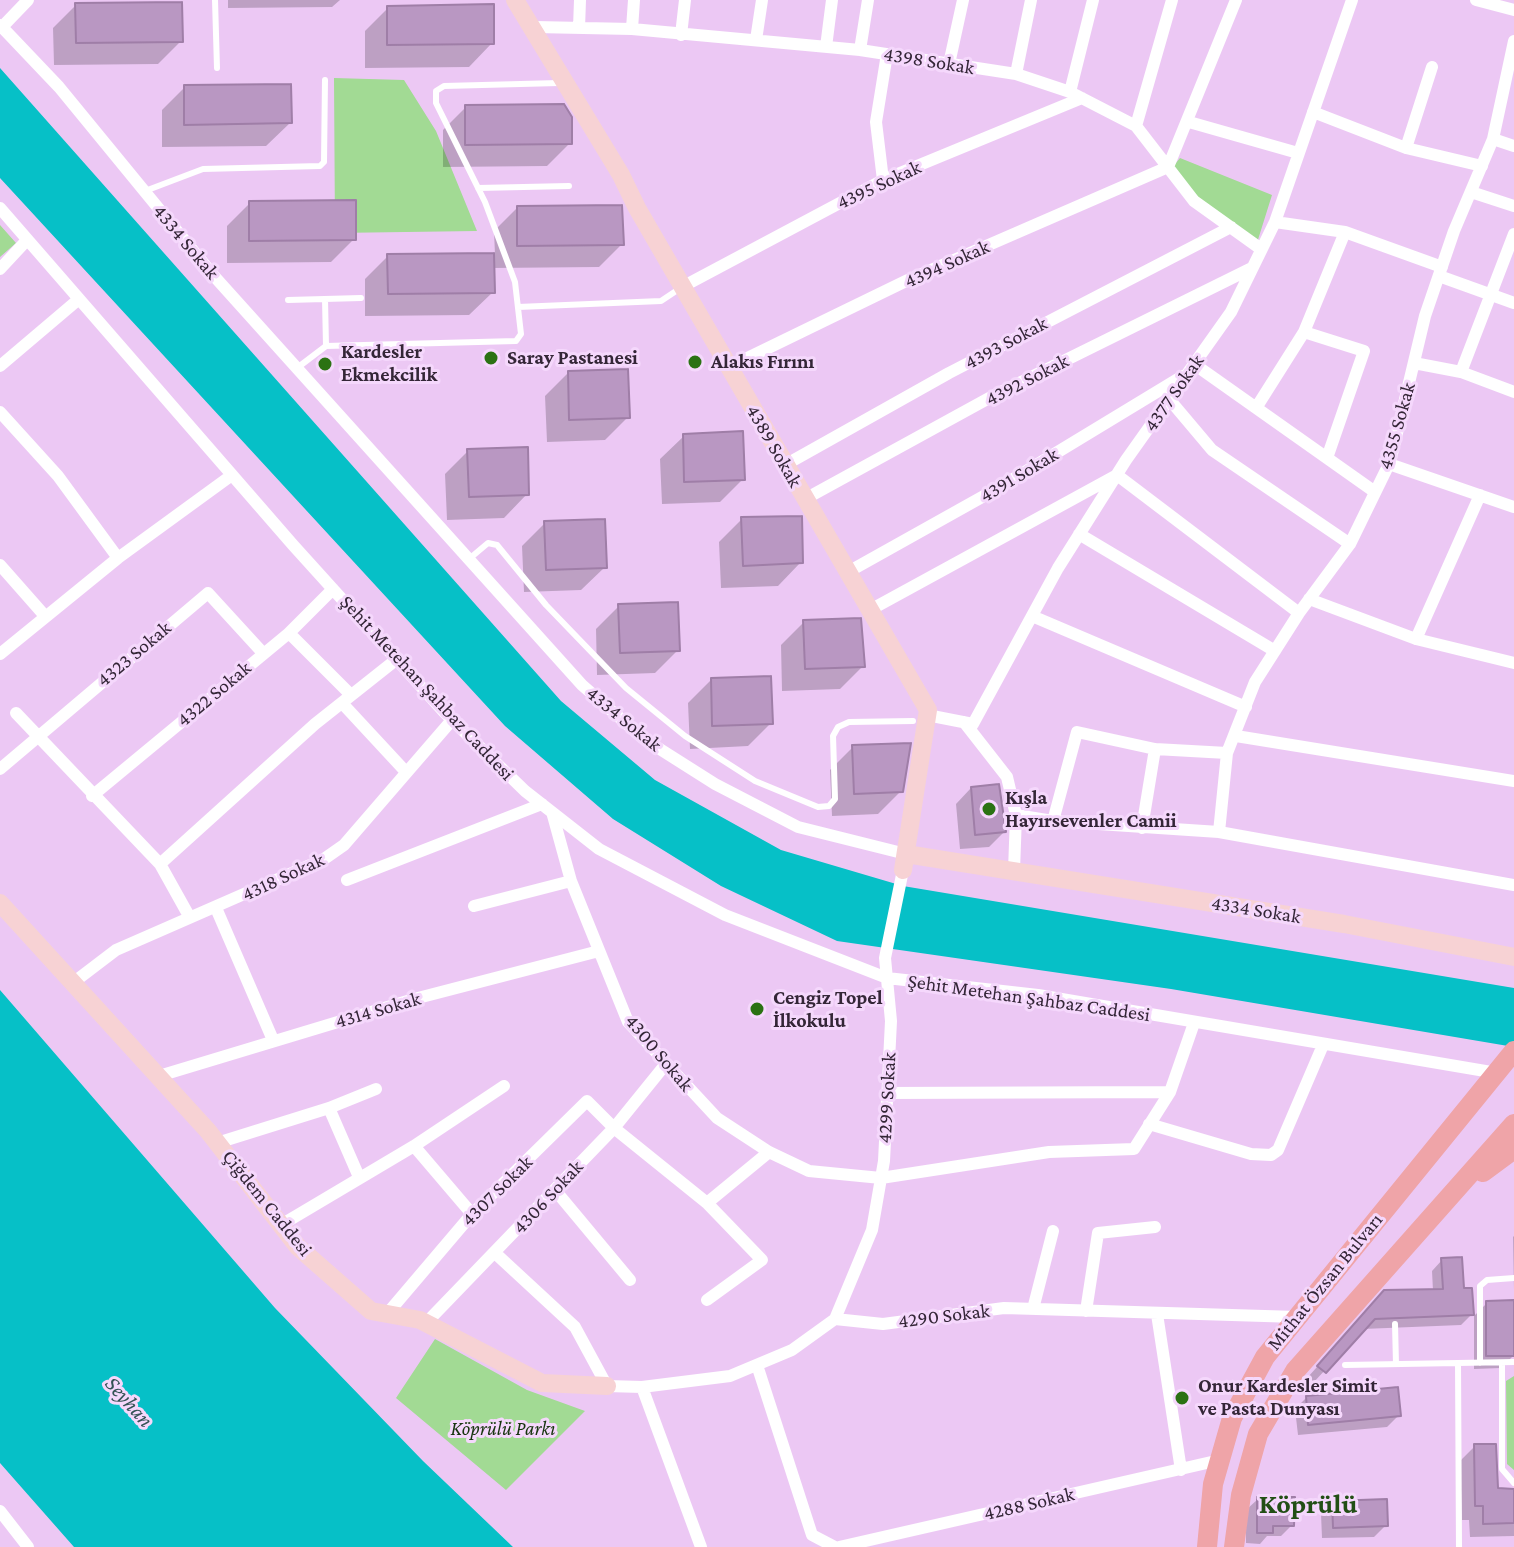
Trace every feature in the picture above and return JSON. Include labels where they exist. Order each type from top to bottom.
[{"type":"main road","name":"4389 Sokak","points":[[515,0],[535,27],[567,82],[682,287],[928,710],[920,718]]},
{"type":"main road","points":[[905,862],[920,718]]},
{"type":"main road","name":"4334 Sokak","points":[[905,862],[1014,871],[1344,924],[1514,957]]},
{"type":"main road","name":"Çiğdem Caddesi","points":[[0,903],[159,1076],[217,1143],[298,1247],[371,1311],[426,1323],[542,1383],[607,1386]]},
{"type":"main road","name":"Mithat Özsan Bulvarı","points":[[1207,1547],[1213,1484],[1232,1418],[1265,1357],[1506,1074],[1514,1053]]},
{"type":"main road","name":"Mithat Özsan Bulvarı","points":[[1234,1547],[1241,1495],[1258,1434],[1295,1371],[1514,1124]]},
{"type":"main road","points":[[1451,1195],[1514,1149]]},
{"type":"street","points":[[1,26],[28,0]]},
{"type":"street","points":[[579,28],[580,0]]},
{"type":"street","points":[[632,29],[634,0]]},
{"type":"street","points":[[681,35],[685,0]]},
{"type":"street","points":[[756,40],[762,0]]},
{"type":"street","points":[[826,47],[832,0]]},
{"type":"street","points":[[860,50],[868,0]]},
{"type":"street","points":[[949,64],[963,0]]},
{"type":"street","points":[[1016,74],[1031,0]]},
{"type":"street","points":[[1076,95],[1093,0]]},
{"type":"street","points":[[1136,126],[1172,0]]},
{"type":"street","points":[[1168,167],[1189,122],[1236,0]]},
{"type":"street","name":"4377 Sokak","points":[[964,722],[973,724],[1079,534],[1231,312],[1275,222],[1352,0]]},
{"type":"street","points":[[1476,0],[1514,10]]},
{"type":"street","name":"4334 Sokak","points":[[1,26],[59,87],[214,276],[582,685],[644,739],[715,784],[798,827],[905,862]]},
{"type":"street","name":"4398 Sokak","points":[[535,27],[632,29],[860,50],[1016,74],[1076,95],[1136,126],[1194,201],[1261,249]]},
{"type":"street","name":"4355 Sokak","points":[[1219,832],[1227,753],[1255,682],[1299,613],[1350,544],[1389,464],[1440,272],[1493,139],[1513,47]]},
{"type":"street","points":[[883,180],[876,122],[887,54]]},
{"type":"street","points":[[1406,148],[1432,67]]},
{"type":"street","name":"4395 Sokak","points":[[682,287],[883,180],[1076,95]]},
{"type":"street","points":[[1313,112],[1406,148],[1482,166]]},
{"type":"street","points":[[1189,122],[1298,153]]},
{"type":"street","points":[[1493,139],[1514,146]]},
{"type":"street","name":"4394 Sokak","points":[[729,367],[908,280],[1168,167]]},
{"type":"street","points":[[1471,192],[1514,206]]},
{"type":"street","name":"Şehit Metehan Şahbaz Caddesi","points":[[0,208],[232,475],[452,720],[547,808],[599,849],[725,915],[887,978],[1038,995],[1506,1074]]},
{"type":"street","points":[[1275,222],[1345,232],[1514,303]]},
{"type":"street","name":"4393 Sokak","points":[[785,465],[976,359],[1231,227]]},
{"type":"street","points":[[1256,408],[1304,332],[1345,232]]},
{"type":"street","points":[[1461,372],[1514,234]]},
{"type":"street","points":[[0,269],[27,240]]},
{"type":"street","name":"4392 Sokak","points":[[805,499],[991,397],[1252,268]]},
{"type":"street","points":[[0,366],[79,299]]},
{"type":"street","points":[[1304,332],[1364,351],[1327,458]]},
{"type":"street","points":[[1414,363],[1461,372],[1514,392]]},
{"type":"street","points":[[1191,368],[1256,408],[1375,492]]},
{"type":"street","name":"4391 Sokak","points":[[848,572],[1000,487],[1191,368]]},
{"type":"street","points":[[1169,399],[1212,450],[1350,544]]},
{"type":"street","points":[[0,412],[58,476],[118,558]]},
{"type":"street","points":[[1389,464],[1514,507]]},
{"type":"street","points":[[0,654],[118,558],[232,475]]},
{"type":"street","points":[[870,610],[1117,475],[1299,613]]},
{"type":"street","points":[[1416,639],[1480,495]]},
{"type":"street","points":[[1079,534],[1275,651]]},
{"type":"street","points":[[0,565],[45,616]]},
{"type":"street","name":"4322 Sokak","points":[[92,796],[262,652],[289,633],[333,589]]},
{"type":"street","name":"4323 Sokak","points":[[0,769],[208,593],[262,652]]},
{"type":"street","points":[[1309,599],[1416,639],[1514,663]]},
{"type":"street","points":[[1032,616],[1246,707]]},
{"type":"street","points":[[289,633],[406,772]]},
{"type":"street","points":[[160,864],[346,699],[397,659]]},
{"type":"street","points":[[16,713],[160,864],[189,916]]},
{"type":"street","points":[[920,718],[964,722],[1007,777],[1016,815],[1014,871]]},
{"type":"street","name":"4318 Sokak","points":[[74,982],[116,950],[324,859],[344,845],[452,720]]},
{"type":"street","points":[[1053,821],[1077,732],[1155,749],[1227,753]]},
{"type":"street","points":[[1236,736],[1514,781]]},
{"type":"street","points":[[1142,828],[1155,749]]},
{"type":"street","points":[[347,880],[547,808]]},
{"type":"street","name":"4300 Sokak","points":[[547,808],[571,881],[628,1022],[717,1118],[769,1152],[809,1171],[881,1178],[1049,1152],[1134,1149],[1149,1124]]},
{"type":"street","points":[[1016,815],[1053,821],[1219,832],[1514,885]]},
{"type":"street","name":"4299 Sokak","points":[[835,1319],[872,1230],[881,1178],[891,1021],[885,958],[905,862]]},
{"type":"street","points":[[474,906],[571,881]]},
{"type":"street","points":[[216,908],[273,1040]]},
{"type":"street","name":"4314 Sokak","points":[[159,1076],[273,1040],[599,951]]},
{"type":"street","points":[[1194,1023],[1170,1092],[1149,1124],[1251,1154],[1271,1155],[1278,1150],[1323,1045]]},
{"type":"street","name":"4306 Sokak","points":[[426,1323],[614,1128],[665,1065]]},
{"type":"street","points":[[281,1225],[414,1146],[504,1086]]},
{"type":"street","points":[[217,1143],[329,1108],[376,1089]]},
{"type":"street","points":[[887,1093],[1170,1092]]},
{"type":"street","name":"4307 Sokak","points":[[387,1314],[472,1214],[587,1101],[614,1128]]},
{"type":"street","points":[[329,1108],[359,1177]]},
{"type":"street","points":[[614,1128],[707,1203],[762,1260],[707,1300]]},
{"type":"street","points":[[414,1146],[472,1214]]},
{"type":"street","points":[[707,1203],[769,1152]]},
{"type":"street","points":[[555,1190],[630,1280]]},
{"type":"street","points":[[1086,1311],[1098,1233],[1155,1227]]},
{"type":"street","points":[[1033,1309],[1053,1231]]},
{"type":"street","points":[[495,1253],[575,1327],[607,1386],[642,1387],[730,1376],[792,1350],[835,1319]]},
{"type":"street","name":"4290 Sokak","points":[[835,1319],[883,1324],[1004,1308],[1297,1317]]},
{"type":"street","points":[[1157,1314],[1181,1470]]},
{"type":"street","points":[[757,1365],[812,1535],[837,1547]]},
{"type":"street","points":[[642,1387],[701,1547]]},
{"type":"street","name":"4288 Sokak","points":[[837,1547],[1220,1460]]},
{"type":"street","points":[[0,1511],[28,1547]]},
{"type":"lane","points":[[215,0],[217,68]]},
{"type":"lane","points":[[145,191],[203,169],[320,166],[324,162],[325,80]]},
{"type":"lane","points":[[297,368],[326,346],[516,341],[521,334],[515,282],[478,188],[436,103],[436,91],[444,86],[567,82]]},
{"type":"lane","points":[[478,188],[569,186]]},
{"type":"lane","points":[[518,307],[661,301],[682,287]]},
{"type":"lane","points":[[288,300],[361,298]]},
{"type":"lane","points":[[325,299],[326,346]]},
{"type":"lane","points":[[469,559],[488,543],[497,545],[546,605],[626,688],[685,736],[755,781],[818,807],[829,806],[835,799],[833,736],[838,727],[849,722],[920,718]]},
{"type":"lane","points":[[1480,1363],[1480,1286],[1487,1280],[1514,1278]]},
{"type":"lane","points":[[1395,1324],[1396,1364]]},
{"type":"lane","points":[[1345,1365],[1514,1362]]},
{"type":"lane","points":[[1458,1363],[1459,1547]]},
{"type":"lane","points":[[1502,1363],[1502,1469],[1514,1483]]},
{"type":"green space","points":[[334,78],[404,80],[436,131],[477,231],[335,233]]},
{"type":"green space","points":[[1180,158],[1272,195],[1256,246],[1194,201],[1171,169]]},
{"type":"green space","points":[[0,225],[16,243],[0,257]]},
{"type":"green space","name":"Köprülü Parkı","points":[[435,1339],[527,1390],[585,1411],[506,1490],[396,1398]]},
{"type":"green space","points":[[1514,1376],[1514,1470],[1507,1464],[1506,1381]]},
{"type":"water","points":[[0,68],[561,701],[655,780],[781,850],[903,886],[1514,988],[1514,1047],[1171,989],[837,941],[721,886],[613,819],[505,726],[0,178]]},
{"type":"water","name":"Seyhan","points":[[0,990],[275,1308],[423,1461],[513,1547],[74,1547],[0,1463]]},
{"type":"building","points":[[182,2],[183,42],[76,43],[75,3]]},
{"type":"building","points":[[494,4],[494,44],[387,45],[387,6]]},
{"type":"building","points":[[291,84],[292,123],[184,125],[184,85]]},
{"type":"building","points":[[564,104],[572,117],[572,144],[465,145],[465,105]]},
{"type":"building","points":[[356,200],[356,240],[249,241],[249,201]]},
{"type":"building","points":[[622,205],[624,245],[517,246],[517,206]]},
{"type":"building","points":[[494,253],[495,293],[388,294],[387,254]]},
{"type":"building","points":[[628,369],[630,418],[569,420],[568,371]]},
{"type":"building","points":[[743,431],[745,480],[684,482],[683,434]]},
{"type":"building","points":[[528,447],[529,495],[469,497],[467,449]]},
{"type":"building","points":[[802,516],[803,563],[743,566],[741,517]]},
{"type":"building","points":[[605,519],[607,568],[546,570],[544,521]]},
{"type":"building","points":[[678,602],[680,651],[620,653],[618,604]]},
{"type":"building","points":[[861,618],[865,667],[805,669],[803,620]]},
{"type":"building","points":[[771,676],[773,724],[712,726],[711,678]]},
{"type":"building","points":[[911,743],[903,792],[854,794],[852,745]]},
{"type":"building","name":"Kışla Hayırsevenler Camii","points":[[999,784],[1006,832],[975,835],[971,787]]},
{"type":"building","points":[[1462,1257],[1464,1288],[1472,1288],[1474,1315],[1375,1319],[1326,1373],[1317,1366],[1384,1290],[1443,1289],[1441,1258]]},
{"type":"building","points":[[1514,1300],[1514,1356],[1486,1356],[1486,1301]]},
{"type":"building","points":[[1398,1387],[1401,1416],[1308,1425],[1306,1396]]},
{"type":"building","points":[[1474,1444],[1496,1444],[1498,1488],[1514,1489],[1514,1523],[1483,1524],[1483,1506],[1475,1506]]},
{"type":"building","points":[[1257,1497],[1295,1497],[1294,1526],[1273,1526],[1273,1533],[1257,1533]]},
{"type":"building","points":[[1387,1499],[1388,1526],[1333,1528],[1332,1501]]},
{"type":"place","name":"Saray Pastanesi","points":[[491,358]]},
{"type":"place","name":"Alakıs Fırını","points":[[695,362]]},
{"type":"place","name":"Kardesler Ekmekcilik","points":[[325,364]]},
{"type":"place","name":"Kışla Hayırsevenler Camii","points":[[989,809]]},
{"type":"place","name":"Cengiz Topel İlkokulu","points":[[757,1009]]},
{"type":"place","name":"Onur Kardesler Simit ve Pasta Dunyası","points":[[1182,1398]]},
{"type":"district","name":"Köprülü","points":[[1308,1504]]}]
